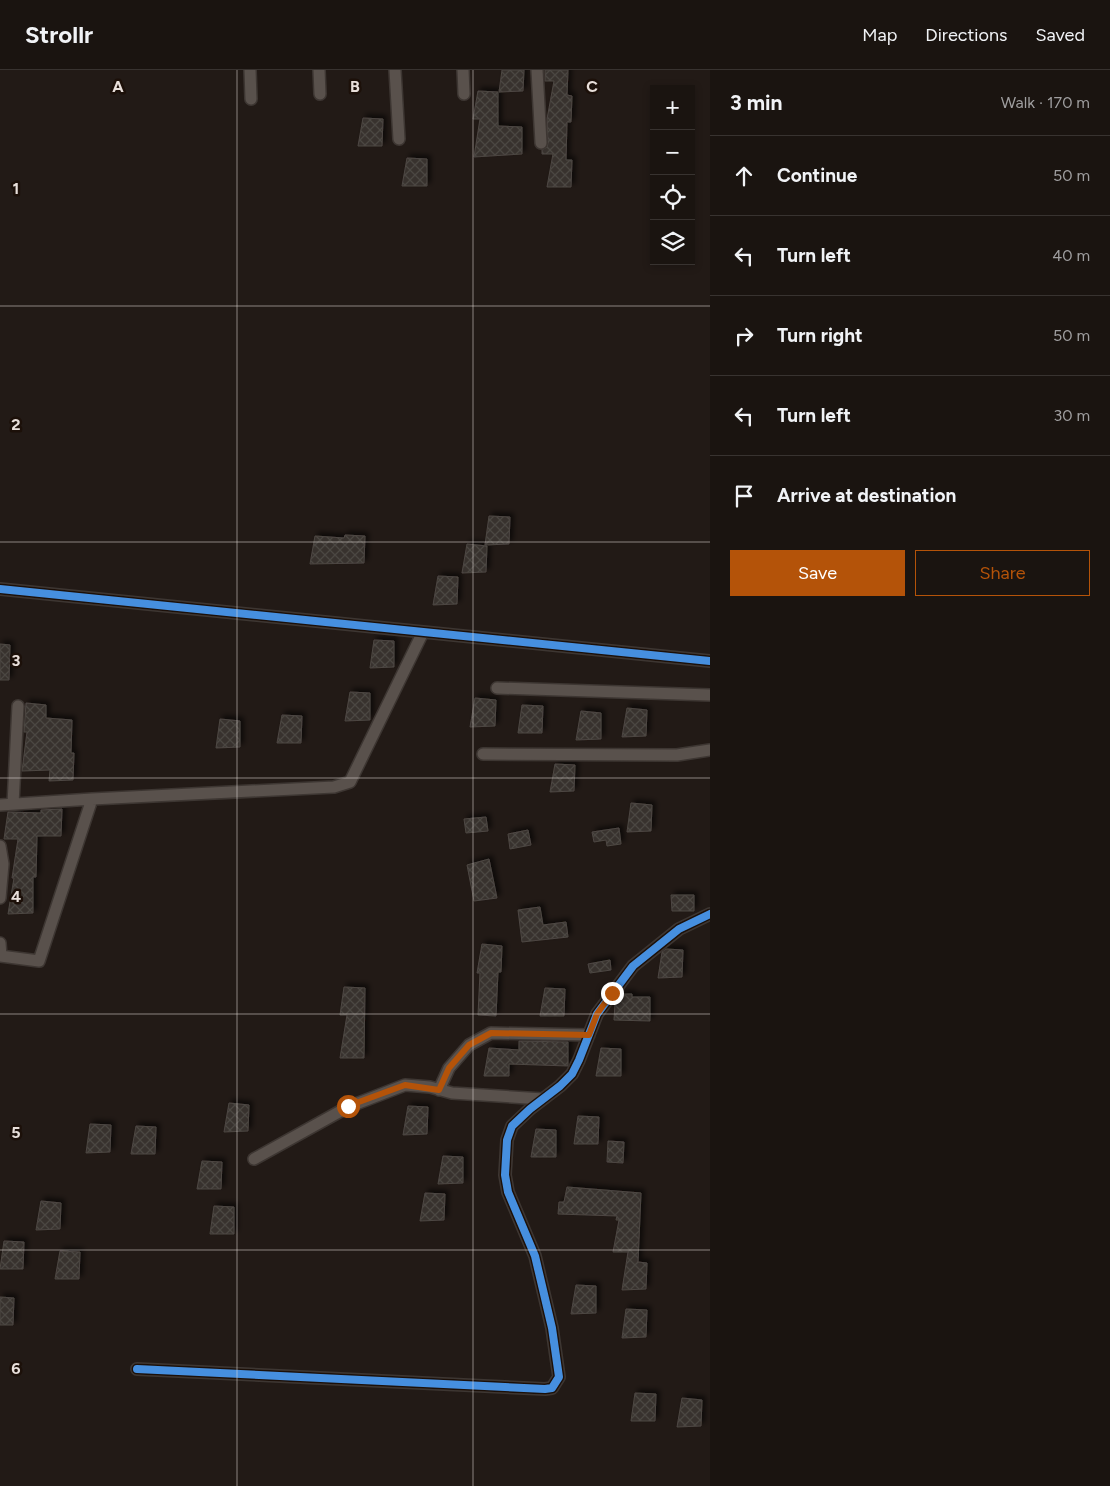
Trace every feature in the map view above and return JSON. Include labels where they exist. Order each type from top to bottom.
[{"type":"street","points":[[250,70],[251,99]]},
{"type":"street","points":[[319,70],[320,94]]},
{"type":"street","points":[[395,70],[399,138]]},
{"type":"street","points":[[464,70],[464,94]]},
{"type":"street","points":[[537,70],[540,143]]},
{"type":"street","points":[[1,592],[710,661]]},
{"type":"street","points":[[0,805],[334,787],[350,782],[423,632]]},
{"type":"street","points":[[496,688],[710,694]]},
{"type":"street","points":[[13,804],[18,706]]},
{"type":"street","points":[[483,754],[677,755],[710,750]]},
{"type":"street","points":[[0,943],[0,956],[39,962],[92,799]]},
{"type":"street","points":[[0,846],[3,864],[0,898]]},
{"type":"street","points":[[137,1369],[552,1388],[559,1377],[552,1328],[535,1256],[508,1192],[505,1175],[507,1140],[512,1126],[572,1074],[597,1014],[633,966],[680,929],[710,914]]},
{"type":"street","points":[[439,1090],[449,1068],[469,1045],[491,1033],[589,1035]]},
{"type":"street","points":[[254,1159],[348,1106],[405,1085],[452,1093],[543,1099]]},
{"type":"building","points":[[502,70],[524,70],[523,91],[499,92]]},
{"type":"building","points":[[545,70],[568,70],[567,95],[572,96],[571,122],[567,122],[566,160],[572,160],[571,187],[547,187],[553,154],[542,154],[542,150],[547,147],[548,143],[547,119],[554,81],[545,81]]},
{"type":"building","points":[[478,91],[498,92],[498,126],[522,127],[522,154],[474,157],[480,119],[473,119]]},
{"type":"building","points":[[363,118],[383,119],[382,146],[358,146]]},
{"type":"building","points":[[407,158],[427,159],[427,186],[402,186]]},
{"type":"building","points":[[489,516],[510,517],[509,544],[485,545]]},
{"type":"building","points":[[345,535],[365,536],[364,563],[310,564],[315,536],[344,538]]},
{"type":"building","points":[[467,544],[487,546],[486,572],[462,573]]},
{"type":"building","points":[[438,576],[458,577],[457,604],[433,605]]},
{"type":"building","points":[[374,640],[394,641],[394,667],[370,668]]},
{"type":"building","points":[[0,644],[10,645],[9,680],[0,680]]},
{"type":"building","points":[[350,692],[370,693],[370,720],[345,721]]},
{"type":"building","points":[[475,698],[496,700],[495,726],[470,727]]},
{"type":"building","points":[[26,703],[46,705],[46,718],[72,720],[71,753],[74,753],[73,780],[49,781],[50,770],[22,771],[27,732],[24,732]]},
{"type":"building","points":[[522,705],[543,706],[542,733],[518,733]]},
{"type":"building","points":[[627,708],[647,710],[646,736],[622,737]]},
{"type":"building","points":[[581,711],[601,713],[601,739],[576,740]]},
{"type":"building","points":[[282,715],[302,716],[301,743],[277,743]]},
{"type":"building","points":[[220,719],[240,721],[240,747],[216,748]]},
{"type":"building","points":[[555,764],[575,765],[574,791],[550,792]]},
{"type":"building","points":[[631,803],[652,805],[651,831],[627,832]]},
{"type":"building","points":[[62,809],[61,836],[37,836],[36,877],[33,877],[33,913],[8,914],[18,839],[4,839],[8,812],[41,813],[41,810]]},
{"type":"building","points":[[486,817],[488,831],[466,833],[464,819]]},
{"type":"building","points":[[619,828],[621,844],[607,846],[606,840],[594,842],[592,832]]},
{"type":"building","points":[[528,830],[531,845],[510,849],[508,834]]},
{"type":"building","points":[[489,859],[497,898],[474,901],[467,865]]},
{"type":"building","points":[[671,895],[694,895],[694,911],[672,911]]},
{"type":"building","points":[[540,907],[543,925],[566,922],[568,937],[522,942],[518,910]]},
{"type":"building","points":[[482,944],[502,946],[501,972],[498,972],[496,1016],[478,1015],[480,973],[477,973]]},
{"type":"building","points":[[666,949],[683,950],[682,977],[658,978],[662,952]]},
{"type":"building","points":[[610,960],[611,970],[590,973],[588,964]]},
{"type":"building","points":[[344,987],[365,988],[364,1058],[340,1058],[347,1015],[340,1015]]},
{"type":"building","points":[[545,988],[565,989],[564,1016],[540,1016]]},
{"type":"building","points":[[622,994],[632,994],[632,997],[650,997],[650,1021],[614,1020],[615,1003]]},
{"type":"building","points":[[519,1041],[568,1042],[568,1066],[509,1064],[509,1076],[484,1076],[489,1048],[519,1050]]},
{"type":"building","points":[[601,1048],[621,1049],[621,1076],[596,1076]]},
{"type":"building","points":[[229,1103],[249,1105],[248,1131],[224,1132]]},
{"type":"building","points":[[408,1106],[428,1107],[427,1134],[403,1135]]},
{"type":"building","points":[[578,1116],[599,1117],[598,1144],[574,1144]]},
{"type":"building","points":[[90,1124],[111,1125],[110,1152],[86,1153]]},
{"type":"building","points":[[136,1126],[156,1127],[155,1154],[131,1154]]},
{"type":"building","points":[[536,1129],[556,1130],[556,1157],[531,1157]]},
{"type":"building","points":[[608,1141],[624,1142],[623,1163],[607,1162]]},
{"type":"building","points":[[443,1156],[463,1157],[463,1183],[438,1184]]},
{"type":"building","points":[[202,1161],[222,1162],[221,1189],[197,1189]]},
{"type":"building","points":[[567,1187],[641,1193],[638,1262],[647,1263],[646,1289],[622,1290],[628,1252],[613,1252],[619,1220],[616,1220],[617,1216],[558,1214],[559,1202],[564,1202]]},
{"type":"building","points":[[425,1193],[445,1194],[444,1220],[420,1221]]},
{"type":"building","points":[[41,1201],[61,1203],[60,1229],[36,1230]]},
{"type":"building","points":[[214,1206],[234,1207],[234,1234],[210,1234]]},
{"type":"building","points":[[4,1241],[24,1242],[23,1269],[0,1269]]},
{"type":"building","points":[[60,1251],[80,1252],[79,1279],[55,1279]]},
{"type":"building","points":[[576,1285],[596,1286],[596,1313],[571,1314]]},
{"type":"building","points":[[0,1297],[14,1298],[13,1325],[0,1325]]},
{"type":"building","points":[[626,1309],[647,1310],[646,1337],[622,1338]]},
{"type":"building","points":[[635,1393],[656,1394],[655,1421],[631,1421]]},
{"type":"building","points":[[682,1398],[702,1400],[701,1426],[677,1427]]},
{"type":"cycle path","points":[[0,589],[710,661]]},
{"type":"cycle path","points":[[137,1369],[552,1388],[559,1377],[552,1328],[535,1256],[508,1192],[505,1175],[507,1140],[512,1126],[572,1074],[597,1014],[633,966],[679,929],[710,914]]},
{"type":"route","points":[[348,1106],[405,1085],[430,1087],[439,1090],[449,1068],[469,1045],[491,1033],[589,1035],[597,1014],[612,993]]}]
